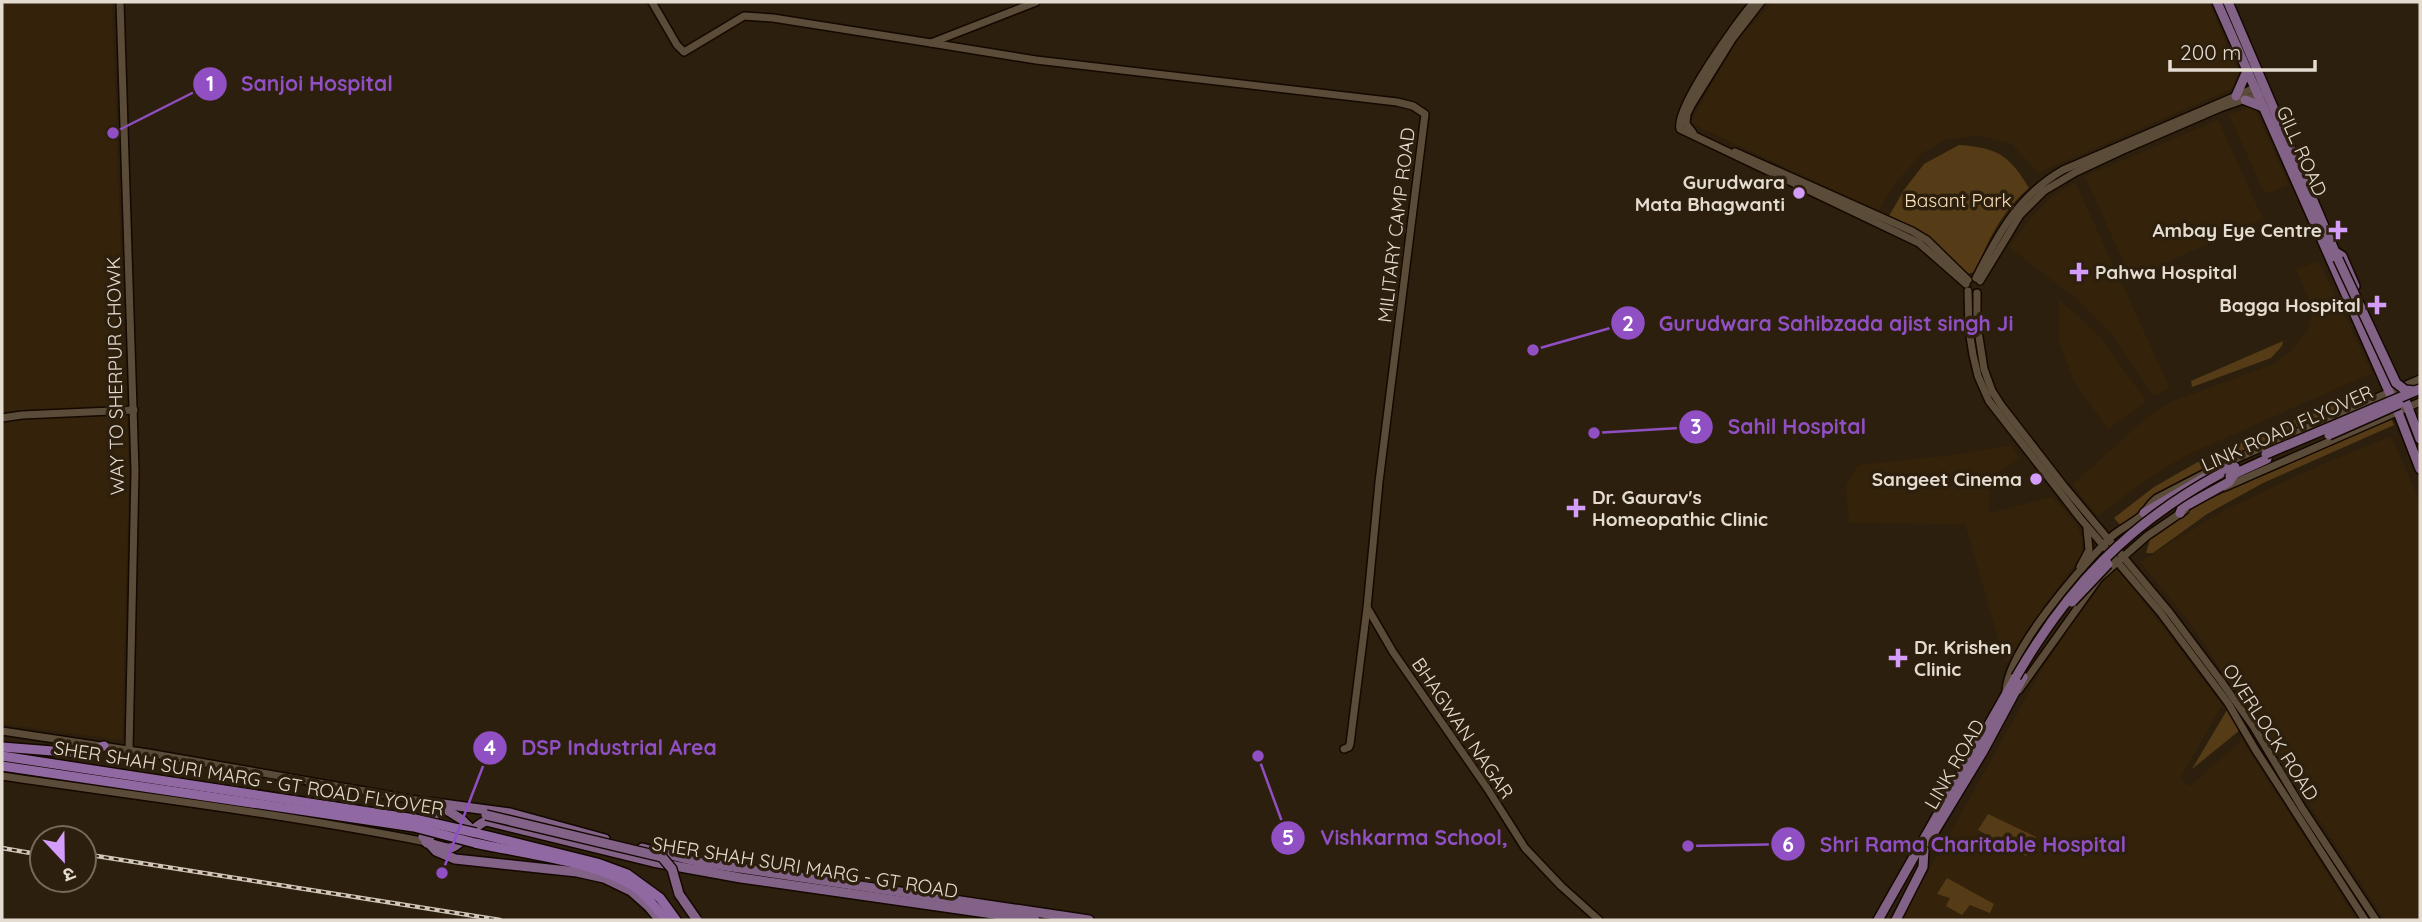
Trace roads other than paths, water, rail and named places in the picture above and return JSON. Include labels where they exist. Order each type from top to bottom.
[{"type":"highway","points":[[2,747],[78,753],[104,746]]},
{"type":"highway","name":"SHER SHAH SURI MARG - GT ROAD FLYOVER","points":[[2,756],[415,823],[597,863],[627,874],[660,898],[676,920]]},
{"type":"highway","name":"SHER SHAH SURI MARG - GT ROAD FLYOVER","points":[[2,766],[90,783],[415,823]]},
{"type":"highway","name":"SHER SHAH SURI MARG - GT ROAD FLYOVER","points":[[474,835],[580,866],[619,883],[645,895],[666,920]]},
{"type":"main road","name":"GILL ROAD","points":[[2217,2],[2247,71],[2261,90],[2263,107],[2398,412],[2420,469]]},
{"type":"main road","name":"GILL ROAD","points":[[2228,2],[2261,90],[2337,255],[2342,256],[2420,439]]},
{"type":"main road","points":[[2247,71],[2241,98],[2263,107]]},
{"type":"main road","points":[[2337,255],[2396,383],[2405,390],[2418,392]]},
{"type":"main road","name":"LINK ROAD FLYOVER","points":[[2010,693],[2054,616],[2091,571],[2161,510],[2196,487],[2418,392]]},
{"type":"main road","points":[[2144,513],[2216,471],[2235,470]]},
{"type":"main road","points":[[2181,511],[2228,482],[2235,470]]},
{"type":"main road","name":"LINK ROAD","points":[[1922,847],[2010,693]]},
{"type":"main road","points":[[474,835],[461,820],[433,803],[430,837],[426,842],[436,851],[455,859],[577,872],[619,883],[641,900],[660,920]]},
{"type":"main road","name":"SHER SHAH SURI MARG - GT ROAD","points":[[433,803],[510,813],[699,863],[1090,920]]},
{"type":"main road","points":[[476,807],[480,813],[486,815],[662,857],[672,869],[681,898],[697,920]]},
{"type":"main road","name":"SHER SHAH SURI MARG - GT ROAD","points":[[426,842],[451,848],[474,835],[477,824],[489,821],[653,862],[741,878],[1035,920]]},
{"type":"main road","points":[[1885,920],[1922,847]]},
{"type":"main road","points":[[1875,920],[1912,851],[1922,847]]},
{"type":"main road","points":[[1896,920],[1923,867],[1922,847]]},
{"type":"main road","points":[[1875,920],[1916,858]]},
{"type":"street","name":"WAY TO SHERPUR CHOWK","points":[[120,2],[135,471],[129,750]]},
{"type":"street","points":[[652,2],[682,52],[744,16],[773,18],[931,43],[1036,2]]},
{"type":"street","points":[[1754,2],[1684,106],[1678,126],[1687,134],[1919,243],[1981,289],[1977,293],[1977,324],[1984,369],[1992,391],[2128,569],[2137,546]]},
{"type":"street","points":[[1761,2],[1733,38],[1698,94],[1687,114],[1688,129],[1912,231],[1927,240],[1972,283],[1972,294],[1977,293]]},
{"type":"street","name":"MILITARY CAMP ROAD","points":[[931,43],[1036,60],[1397,102],[1423,112],[1425,117],[1378,482],[1367,608],[1350,744],[1344,749]]},
{"type":"street","points":[[2106,542],[2086,524],[1989,401],[1973,355],[1967,309],[1972,283],[2020,215],[2044,191],[2076,172],[2123,150],[2261,90]]},
{"type":"street","points":[[2054,601],[2106,542],[2144,513],[2148,504],[2178,485],[2420,379]]},
{"type":"street","points":[[2086,524],[2089,550],[2083,563],[2054,601],[2013,665],[2008,677],[2010,693],[2024,684],[2099,578],[2147,536],[2181,511],[2254,472],[2420,402]]},
{"type":"street","points":[[2,418],[134,410]]},
{"type":"street","name":"OVERLOCK ROAD","points":[[2128,569],[2228,703],[2365,920]]},
{"type":"street","name":"OVERLOCK ROAD","points":[[2128,569],[2170,614],[2253,726],[2302,808],[2376,920]]},
{"type":"street","name":"BHAGWAN NAGAR","points":[[1367,608],[1393,652],[1525,848],[1560,886],[1599,920]]},
{"type":"street","points":[[2,731],[129,750],[433,803]]},
{"type":"street","name":"SHER SHAH SURI MARG - GT ROAD","points":[[2,776],[90,783],[426,842]]},
{"type":"railway","points":[[2,848],[28,853]]},
{"type":"railway","points":[[98,856],[500,920]]},
{"type":"place","name":"Sanjoi Hospital","points":[[113,133]]},
{"type":"place","name":"Gurudwara Mata Bhagwanti","points":[[1799,193]]},
{"type":"place","name":"Ambay Eye Centre","points":[[2338,230]]},
{"type":"place","name":"Pahwa Hospital","points":[[2079,272]]},
{"type":"place","name":"Bagga Hospital","points":[[2377,305]]},
{"type":"place","name":"Gurudwara Sahibzada ajist singh Ji","points":[[1533,350]]},
{"type":"place","name":"Sahil Hospital","points":[[1594,433]]},
{"type":"place","name":"Sangeet Cinema","points":[[2036,479]]},
{"type":"place","name":"Dr. Gaurav's Homeopathic Clinic","points":[[1576,508]]},
{"type":"place","name":"Dr. Krishen Clinic","points":[[1898,658]]},
{"type":"place","name":"Vishkarma School,","points":[[1258,756]]},
{"type":"place","name":"Shri Rama Charitable Hospital","points":[[1688,846]]},
{"type":"place","name":"DSP Industrial Area","points":[[442,873]]},
{"type":"park label","name":"Basant Park","points":[[1958,200]]}]
